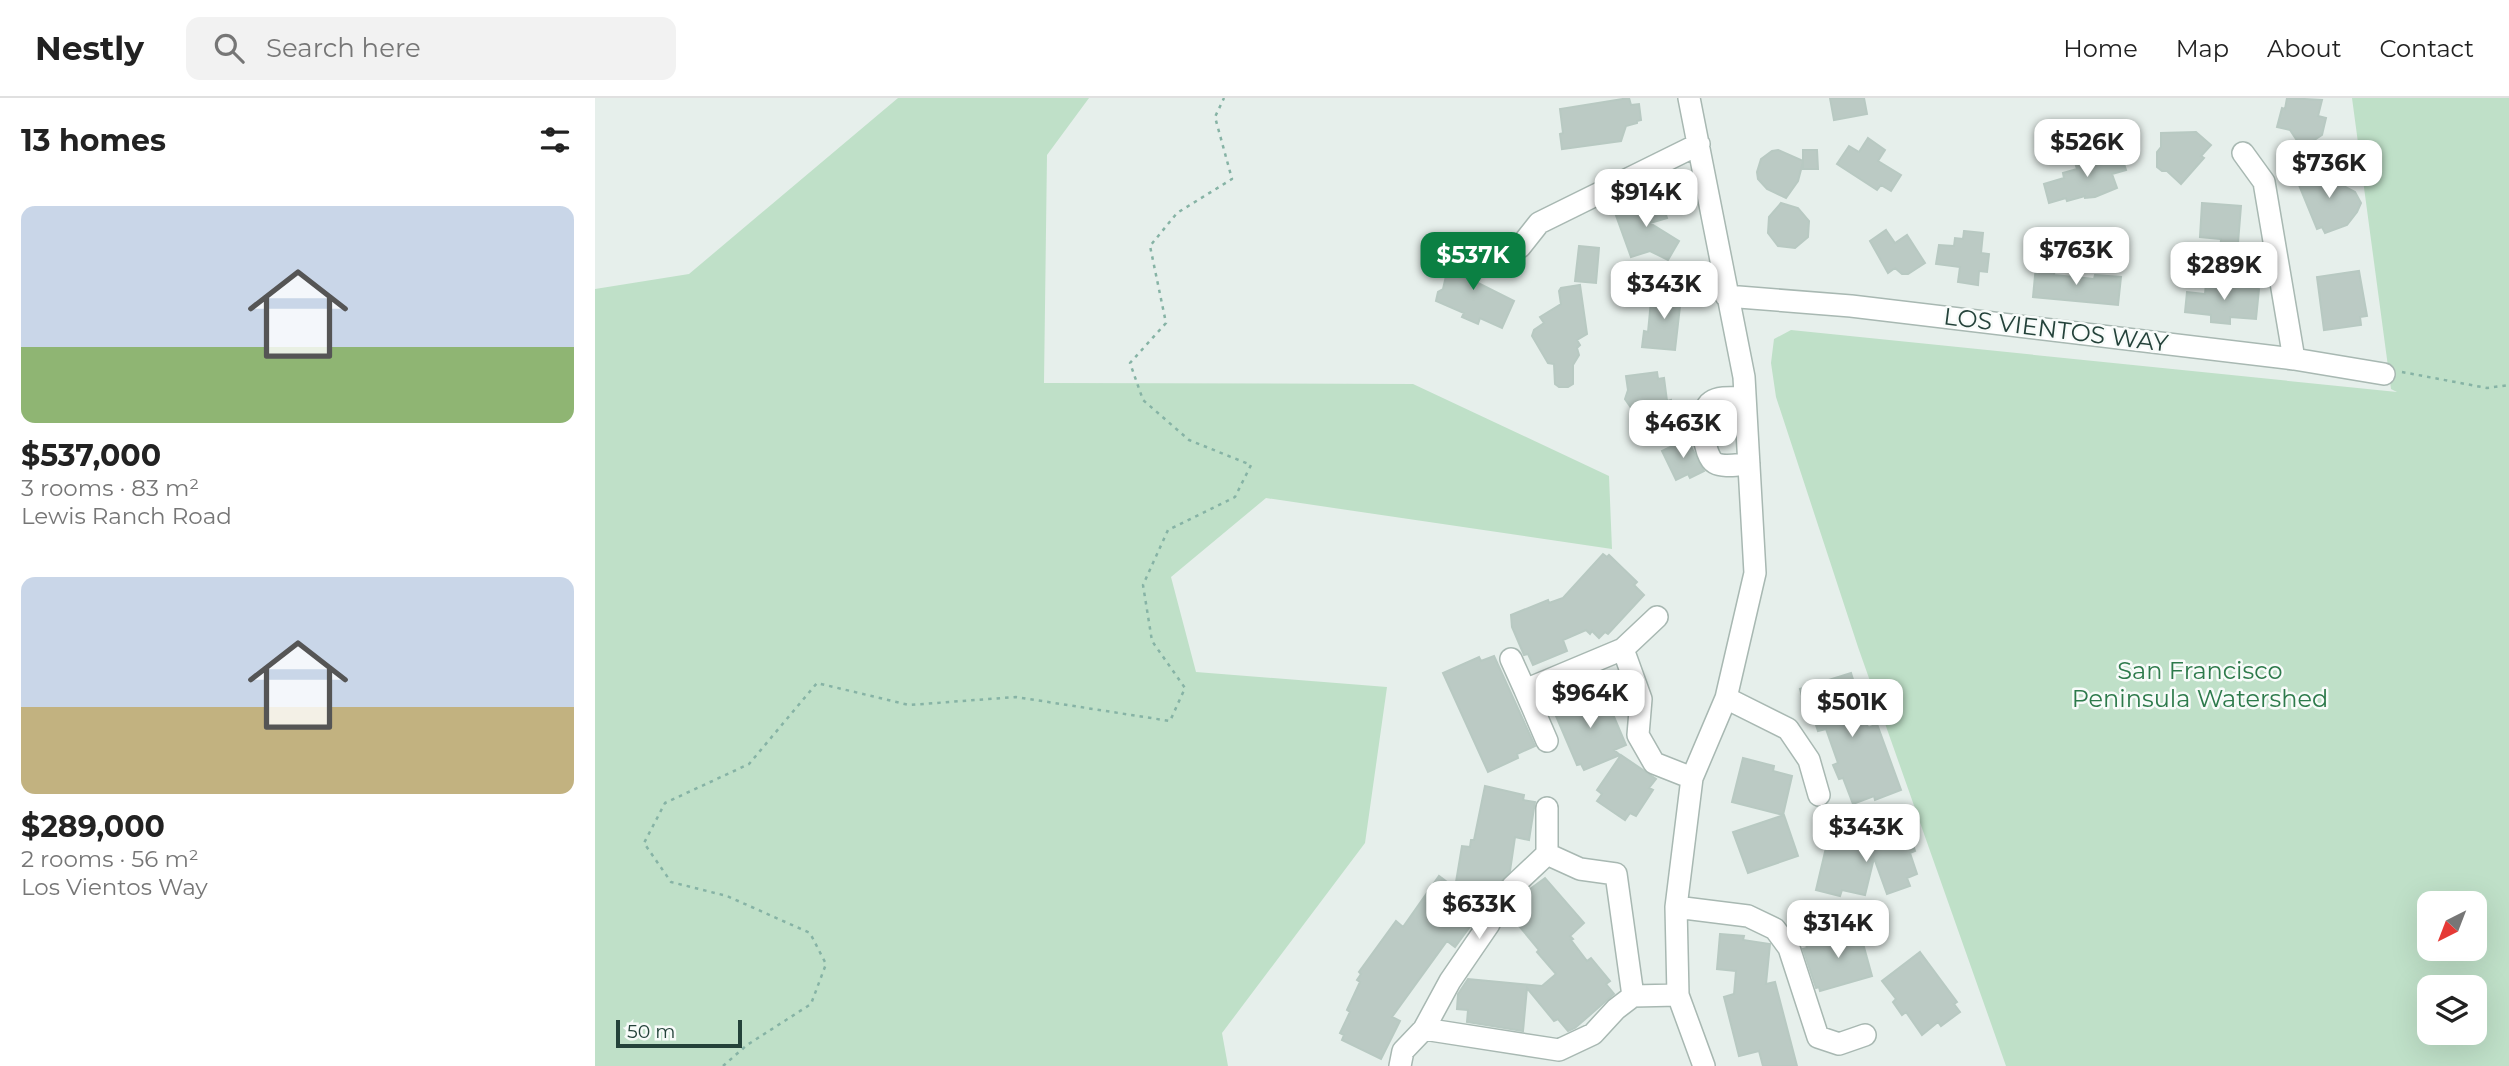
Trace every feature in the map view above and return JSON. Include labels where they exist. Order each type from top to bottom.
[{"type":"street","points":[[1689,98],[1744,377],[1755,573],[1725,698],[1692,778],[1676,907],[1678,995],[1704,1066]]},
{"type":"street","points":[[1520,247],[1539,223],[1699,144]]},
{"type":"street","points":[[2243,153],[2264,182],[2294,359]]},
{"type":"street","name":"LOS VIENTOS WAY","points":[[1726,296],[1851,306],[2294,359],[2384,374]]},
{"type":"street","points":[[1744,397],[1719,398],[1710,402],[1704,408],[1702,417],[1710,460],[1720,466],[1749,464]]},
{"type":"street","points":[[1525,690],[1623,649],[1657,617]]},
{"type":"street","points":[[1623,649],[1641,699],[1638,735],[1654,763],[1692,778]]},
{"type":"street","points":[[1511,659],[1547,741]]},
{"type":"street","points":[[1725,698],[1788,729],[1809,760],[1819,795]]},
{"type":"street","points":[[1512,887],[1547,854],[1547,808]]},
{"type":"street","points":[[1547,854],[1580,869],[1616,874],[1633,996]]},
{"type":"street","points":[[1676,907],[1748,916],[1776,929],[1789,948],[1818,1037],[1839,1044],[1865,1034]]},
{"type":"street","points":[[1400,1066],[1403,1051],[1424,1029],[1450,981],[1489,924]]},
{"type":"street","points":[[1424,1029],[1559,1050],[1593,1034],[1616,1009],[1633,996],[1678,995]]},
{"type":"path","points":[[723,1066],[747,1045],[811,1004],[826,964],[810,933],[727,896],[671,882],[644,843],[666,803],[749,764],[817,683],[909,705],[1016,697],[1170,721],[1185,688],[1153,641],[1143,584],[1168,530],[1235,497],[1251,465],[1189,440],[1143,400],[1131,363],[1165,323],[1150,246],[1177,213],[1232,179],[1215,117],[1224,98]]},
{"type":"path","points":[[2384,374],[2404,372],[2487,388],[2509,385]]},
{"type":"green space","points":[[898,98],[1089,98],[1047,155],[1044,383],[1413,384],[1609,476],[1612,549],[1266,498],[1171,577],[1196,672],[1387,687],[1365,843],[1222,1033],[1228,1066],[595,1066],[595,289],[689,274]]},
{"type":"green space","name":"San Francisco Peninsula Watershed","points":[[2352,98],[2509,98],[2509,1066],[2006,1066],[1858,647],[1776,397],[1771,363],[1774,339],[1791,330],[2397,392],[2391,389]]},
{"type":"building","points":[[1629,98],[1631,105],[1639,104],[1641,120],[1626,126],[1621,141],[1562,149],[1560,109]]},
{"type":"building","points":[[1830,98],[1864,98],[1867,114],[1834,120]]},
{"type":"building","points":[[2287,98],[2322,100],[2318,116],[2326,118],[2322,135],[2302,148],[2290,130],[2277,127]]},
{"type":"building","points":[[2196,132],[2211,145],[2201,156],[2204,158],[2181,184],[2167,171],[2157,167],[2161,133]]},
{"type":"building","points":[[1868,138],[1885,150],[1878,161],[1901,175],[1891,191],[1881,185],[1877,190],[1837,164],[1849,146],[1859,152]]},
{"type":"building","points":[[1778,150],[1803,161],[1803,150],[1817,150],[1818,169],[1803,169],[1803,162],[1798,181],[1786,198],[1767,189],[1758,179],[1761,159]]},
{"type":"building","points":[[2120,151],[2126,170],[2112,174],[2117,188],[2095,197],[2085,196],[2067,201],[2066,198],[2049,203],[2044,184],[2064,178],[2063,173],[2092,161],[2091,157]]},
{"type":"building","points":[[2327,165],[2334,181],[2355,192],[2361,203],[2347,225],[2325,233],[2322,227],[2317,229],[2299,185],[2304,183],[2301,175]]},
{"type":"building","points":[[1660,196],[1667,218],[1650,223],[1679,241],[1668,260],[1650,251],[1631,257],[1614,210]]},
{"type":"building","points":[[1781,203],[1798,208],[1809,221],[1808,237],[1795,248],[1778,246],[1768,233],[1769,217]]},
{"type":"building","points":[[2202,203],[2241,206],[2238,243],[2243,243],[2242,259],[2220,257],[2221,239],[2200,237]]},
{"type":"building","points":[[1886,230],[1895,243],[1907,235],[1925,263],[1908,274],[1902,274],[1895,268],[1888,273],[1870,241]]},
{"type":"building","points":[[1964,231],[1983,233],[1981,253],[1989,254],[1987,272],[1979,271],[1978,285],[1958,282],[1960,267],[1936,264],[1939,245],[1954,246],[1955,238],[1963,239]]},
{"type":"building","points":[[1467,245],[1486,253],[1474,281],[1514,301],[1502,328],[1480,318],[1478,324],[1462,317],[1464,313],[1436,301],[1446,276],[1458,266]]},
{"type":"building","points":[[1579,246],[1599,248],[1596,283],[1575,281]]},
{"type":"building","points":[[2036,265],[2055,267],[2054,275],[2094,279],[2095,275],[2121,277],[2118,305],[2033,297]]},
{"type":"building","points":[[2359,271],[2367,316],[2360,317],[2361,325],[2324,330],[2317,277]]},
{"type":"building","points":[[2211,276],[2227,278],[2227,285],[2259,289],[2256,319],[2230,317],[2230,324],[2211,322],[2211,315],[2185,312],[2187,292],[2205,294],[2206,283],[2210,283]]},
{"type":"building","points":[[1580,285],[1587,334],[1577,340],[1580,345],[1577,348],[1579,355],[1573,365],[1573,384],[1559,387],[1555,384],[1554,364],[1548,363],[1532,336],[1534,330],[1544,323],[1540,317],[1561,304],[1561,288]]},
{"type":"building","points":[[1663,287],[1682,289],[1675,350],[1642,347],[1644,331],[1648,332],[1651,301],[1662,302]]},
{"type":"building","points":[[1657,372],[1658,379],[1664,378],[1667,401],[1671,400],[1673,416],[1644,420],[1643,414],[1636,415],[1625,399],[1628,390],[1626,376]]},
{"type":"building","points":[[1687,439],[1704,471],[1690,478],[1688,474],[1676,480],[1662,451]]},
{"type":"building","points":[[1603,554],[1607,557],[1609,555],[1637,582],[1634,585],[1644,595],[1608,634],[1605,632],[1599,638],[1592,631],[1590,634],[1586,630],[1563,640],[1567,651],[1533,665],[1528,654],[1524,655],[1512,627],[1511,615],[1548,600],[1549,603],[1563,598]]},
{"type":"building","points":[[1494,656],[1535,746],[1517,754],[1518,758],[1488,772],[1443,673],[1479,657],[1481,661]]},
{"type":"building","points":[[1851,673],[1868,728],[1877,724],[1901,790],[1875,800],[1874,796],[1853,804],[1843,778],[1839,779],[1833,765],[1838,763],[1826,729],[1818,731],[1813,716],[1808,717],[1800,689]]},
{"type":"building","points":[[1603,691],[1626,745],[1614,750],[1620,755],[1584,770],[1581,764],[1577,765],[1553,709]]},
{"type":"building","points":[[1621,755],[1656,779],[1649,788],[1653,790],[1636,816],[1630,813],[1625,820],[1597,801],[1602,794],[1597,790]]},
{"type":"building","points":[[1743,758],[1774,766],[1773,771],[1792,776],[1783,815],[1732,802]]},
{"type":"building","points":[[1485,786],[1524,795],[1523,800],[1535,802],[1529,840],[1515,837],[1510,871],[1499,884],[1499,891],[1506,898],[1504,908],[1545,878],[1584,923],[1570,936],[1573,939],[1571,940],[1587,961],[1591,958],[1610,981],[1606,984],[1614,994],[1568,1031],[1558,1019],[1554,1021],[1527,988],[1523,1031],[1467,1022],[1468,1010],[1457,1009],[1458,994],[1468,979],[1542,986],[1556,974],[1520,927],[1490,899],[1455,947],[1447,941],[1392,1017],[1400,1021],[1381,1059],[1342,1040],[1344,1035],[1340,1033],[1360,982],[1357,980],[1361,974],[1359,972],[1396,921],[1403,927],[1439,876],[1455,888],[1462,846],[1470,847],[1471,840],[1474,840]]},
{"type":"building","points":[[1784,815],[1798,856],[1748,873],[1733,832]]},
{"type":"building","points":[[1908,830],[1915,851],[1910,853],[1917,874],[1907,878],[1910,886],[1887,894],[1874,858],[1865,895],[1842,890],[1840,896],[1816,890],[1829,835],[1867,844]]},
{"type":"building","points":[[1859,929],[1872,976],[1820,991],[1819,987],[1816,988],[1803,949],[1807,948],[1806,944]]},
{"type":"building","points":[[1720,934],[1744,936],[1743,940],[1770,944],[1766,984],[1775,982],[1797,1066],[1763,1066],[1759,1051],[1739,1056],[1724,997],[1734,994],[1736,971],[1717,969]]},
{"type":"building","points":[[1920,952],[1957,1002],[1954,1004],[1960,1012],[1941,1026],[1938,1022],[1922,1035],[1906,1012],[1902,1015],[1893,1002],[1896,999],[1882,981]]}]
